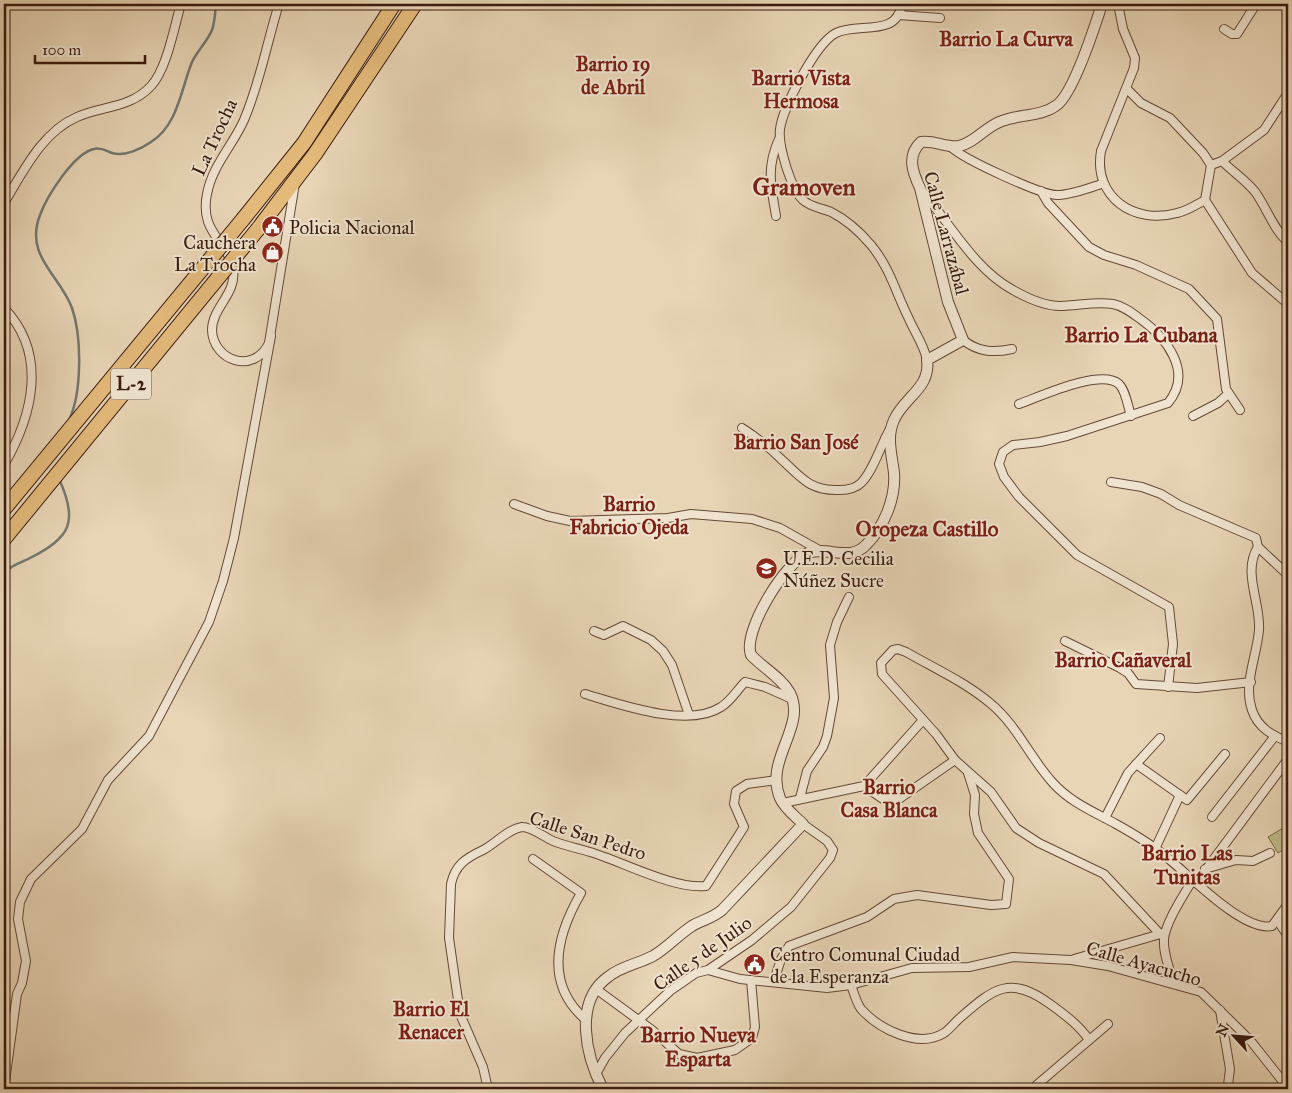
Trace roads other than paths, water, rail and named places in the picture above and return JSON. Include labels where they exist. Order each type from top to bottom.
[{"type":"highway","name":"L-2","points":[[4,509],[304,143],[394,4]]},
{"type":"highway","name":"L-2","points":[[4,539],[296,181],[415,4]]},
{"type":"street","points":[[4,203],[37,152],[60,127],[85,114],[127,102],[152,86],[164,63],[181,4]]},
{"type":"street","name":"La Trocha","points":[[279,4],[247,112],[213,175],[206,200],[209,228],[227,254],[233,270],[231,287],[212,325],[215,341],[223,353],[232,360],[248,362],[262,354],[271,336],[296,181]]},
{"type":"street","points":[[742,428],[773,451],[804,481],[823,489],[847,490],[859,484],[868,472],[905,402],[923,385],[928,371],[927,360],[884,261],[851,225],[831,212],[802,200],[783,157],[780,137],[782,119],[789,99],[813,57],[824,43],[838,32],[884,26],[898,15],[902,4]]},
{"type":"street","name":"Calle Larrazábal","points":[[963,340],[948,302],[920,188],[911,166],[918,146],[921,142],[932,141],[951,147],[969,142],[1001,121],[1041,113],[1057,105],[1063,100],[1074,77],[1102,4]]},
{"type":"street","points":[[1118,4],[1123,29],[1135,58],[1128,89],[1101,151],[1099,161],[1102,184],[1115,201],[1123,206],[1150,214],[1176,214],[1205,200]]},
{"type":"street","points":[[1224,29],[1232,34],[1237,34],[1256,4]]},
{"type":"street","points":[[898,15],[940,18]]},
{"type":"street","points":[[1128,89],[1142,102],[1170,118],[1203,153],[1211,165],[1205,200],[1252,273],[1288,304]]},
{"type":"street","points":[[1211,165],[1222,161],[1264,130],[1288,93]]},
{"type":"street","points":[[776,216],[769,172],[770,162],[780,137]]},
{"type":"street","points":[[951,147],[972,161],[1041,191],[1060,195],[1102,184]]},
{"type":"street","points":[[1222,161],[1254,191],[1272,217],[1281,236],[1288,242]]},
{"type":"street","points":[[920,188],[991,275],[1014,290],[1051,305],[1101,304],[1122,307],[1164,338],[1176,361],[1178,378],[1174,397],[1163,407],[1067,436],[1040,442],[1013,444],[1003,452],[1000,464],[1004,477],[1019,497],[1077,556],[1169,607],[1174,644],[1168,686]]},
{"type":"street","points":[[1041,191],[1048,203],[1090,247],[1104,255],[1136,265],[1189,289],[1217,319],[1228,394],[1240,410]]},
{"type":"street","points":[[4,308],[13,318],[24,336],[33,380],[19,432],[4,465]]},
{"type":"street","points":[[4,1089],[17,994],[22,983],[26,961],[18,919],[20,902],[31,879],[82,829],[108,780],[149,736],[208,622],[223,581],[234,538],[271,336]]},
{"type":"street","points":[[927,360],[963,340],[976,348],[993,352],[1012,349]]},
{"type":"street","points":[[1019,404],[1090,380],[1110,379],[1120,384],[1131,416]]},
{"type":"street","points":[[1193,416],[1218,403],[1228,394]]},
{"type":"street","points":[[603,1089],[596,1074],[589,1046],[586,1020],[590,999],[596,989],[607,977],[652,956],[691,927],[708,920],[722,910],[803,824],[780,798],[777,780],[777,763],[793,720],[792,699],[784,686],[751,655],[750,641],[763,608],[786,571],[808,553],[855,553],[868,544],[880,525],[894,496],[894,475],[890,448],[892,425]]},
{"type":"street","points":[[1111,482],[1142,487],[1161,494],[1178,505],[1256,538],[1258,547],[1288,575]]},
{"type":"street","points":[[514,504],[547,516],[570,521],[668,518],[690,514],[752,519],[780,528],[823,552]]},
{"type":"street","points":[[1258,547],[1252,557],[1259,631],[1252,659],[1252,710],[1265,730],[1288,742]]},
{"type":"street","points":[[800,798],[807,771],[823,748],[827,736],[834,698],[830,645],[836,622],[850,597]]},
{"type":"street","points":[[594,631],[604,635],[622,626],[659,646],[672,665],[689,714]]},
{"type":"street","points":[[1065,641],[1120,668],[1128,673],[1136,684],[1220,688],[1251,682]]},
{"type":"street","points":[[1174,984],[1163,933],[1104,874],[1039,843],[1016,828],[991,792],[955,760],[936,734],[882,674],[881,663],[893,650],[898,649],[980,696],[1007,719],[1053,783],[1080,805],[1155,849],[1216,899],[1249,921],[1265,928],[1272,926],[1288,904]]},
{"type":"street","points":[[585,694],[651,713],[689,714],[703,713],[721,708],[745,682],[765,687],[792,699]]},
{"type":"street","points":[[783,803],[864,786],[923,720]]},
{"type":"street","points":[[1212,817],[1275,736]]},
{"type":"street","points":[[1105,818],[1120,785],[1160,738]]},
{"type":"street","points":[[1136,764],[1187,800],[1225,754]]},
{"type":"street","points":[[1071,960],[1163,933],[1193,879],[1206,869],[1288,759]]},
{"type":"street","points":[[864,786],[883,799],[899,799],[955,760]]},
{"type":"street","points":[[774,981],[781,959],[789,946],[867,917],[894,899],[917,895],[991,905],[1006,904],[1009,879],[978,833],[974,814],[976,795],[968,772]]},
{"type":"street","name":"Calle San Pedro","points":[[488,1089],[483,1067],[460,1014],[449,938],[452,876],[462,861],[519,828],[527,828],[563,844],[670,880],[695,886],[706,886],[744,827],[734,804],[736,791],[747,784],[777,780]]},
{"type":"street","points":[[1155,849],[1180,795]]},
{"type":"street","name":"Calle 5 de Julio","points":[[596,1074],[613,1048],[670,991],[696,973],[708,970],[739,950],[791,907],[830,858],[833,850],[827,841],[803,824]]},
{"type":"street","points":[[1206,869],[1236,860],[1253,861],[1270,853]]},
{"type":"street","points":[[533,859],[581,893],[567,921],[557,958],[563,988],[569,1002],[586,1020]]},
{"type":"street","points":[[1277,920],[1288,936]]},
{"type":"street","name":"Calle Ayacucho","points":[[751,980],[827,988],[851,984],[922,966],[969,967],[1005,958],[1026,956],[1108,966],[1201,992],[1250,1040],[1288,1088]]},
{"type":"street","points":[[596,989],[683,1056],[697,1058],[735,1050],[752,1038],[754,1032],[751,980],[708,970]]},
{"type":"street","points":[[851,984],[857,1002],[868,1016],[884,1028],[905,1036],[922,1038],[944,1033],[974,1006],[994,992],[1003,988],[1016,987],[1031,991],[1053,1006],[1082,1029],[1089,1040]]},
{"type":"street","points":[[1220,1010],[1230,1069],[1228,1085]]},
{"type":"street","points":[[1032,1089],[1108,1024]]},
{"type":"waterway","points":[[69,420],[78,380],[78,334],[67,296],[40,254],[36,229],[40,215],[62,176],[86,152],[99,148],[117,154],[132,152],[160,135],[178,106],[192,62],[212,30],[216,4]]},
{"type":"waterway","points":[[4,574],[13,566],[44,551],[62,536],[67,527],[69,507],[59,479]]},
{"type":"place","name":"Policia Nacional","points":[[273,227]]},
{"type":"place","name":"Cauchera La Trocha","points":[[272,253]]},
{"type":"place","name":"U.E.D. Cecilia Núñez Sucre","points":[[767,569]]},
{"type":"place","name":"Centro Comunal Ciudad de la Esperanza","points":[[754,965]]},
{"type":"district","name":"Barrio La Curva","points":[[1006,39]]},
{"type":"district","name":"Barrio 19 de Abril","points":[[613,76]]},
{"type":"district","name":"Barrio Vista Hermosa","points":[[801,90]]},
{"type":"district","name":"Gramoven","points":[[804,187]]},
{"type":"district","name":"Barrio La Cubana","points":[[1141,335]]},
{"type":"district","name":"Barrio San José","points":[[796,442]]},
{"type":"district","name":"Barrio Fabricio Ojeda","points":[[629,516]]},
{"type":"district","name":"Oropeza Castillo","points":[[927,529]]},
{"type":"district","name":"Barrio Cañaveral","points":[[1123,660]]},
{"type":"district","name":"Barrio Casa Blanca","points":[[889,798]]},
{"type":"district","name":"Barrio Las Tunitas","points":[[1187,865]]},
{"type":"district","name":"Barrio El Renacer","points":[[431,1020]]},
{"type":"district","name":"Barrio Nueva Esparta","points":[[698,1047]]}]
